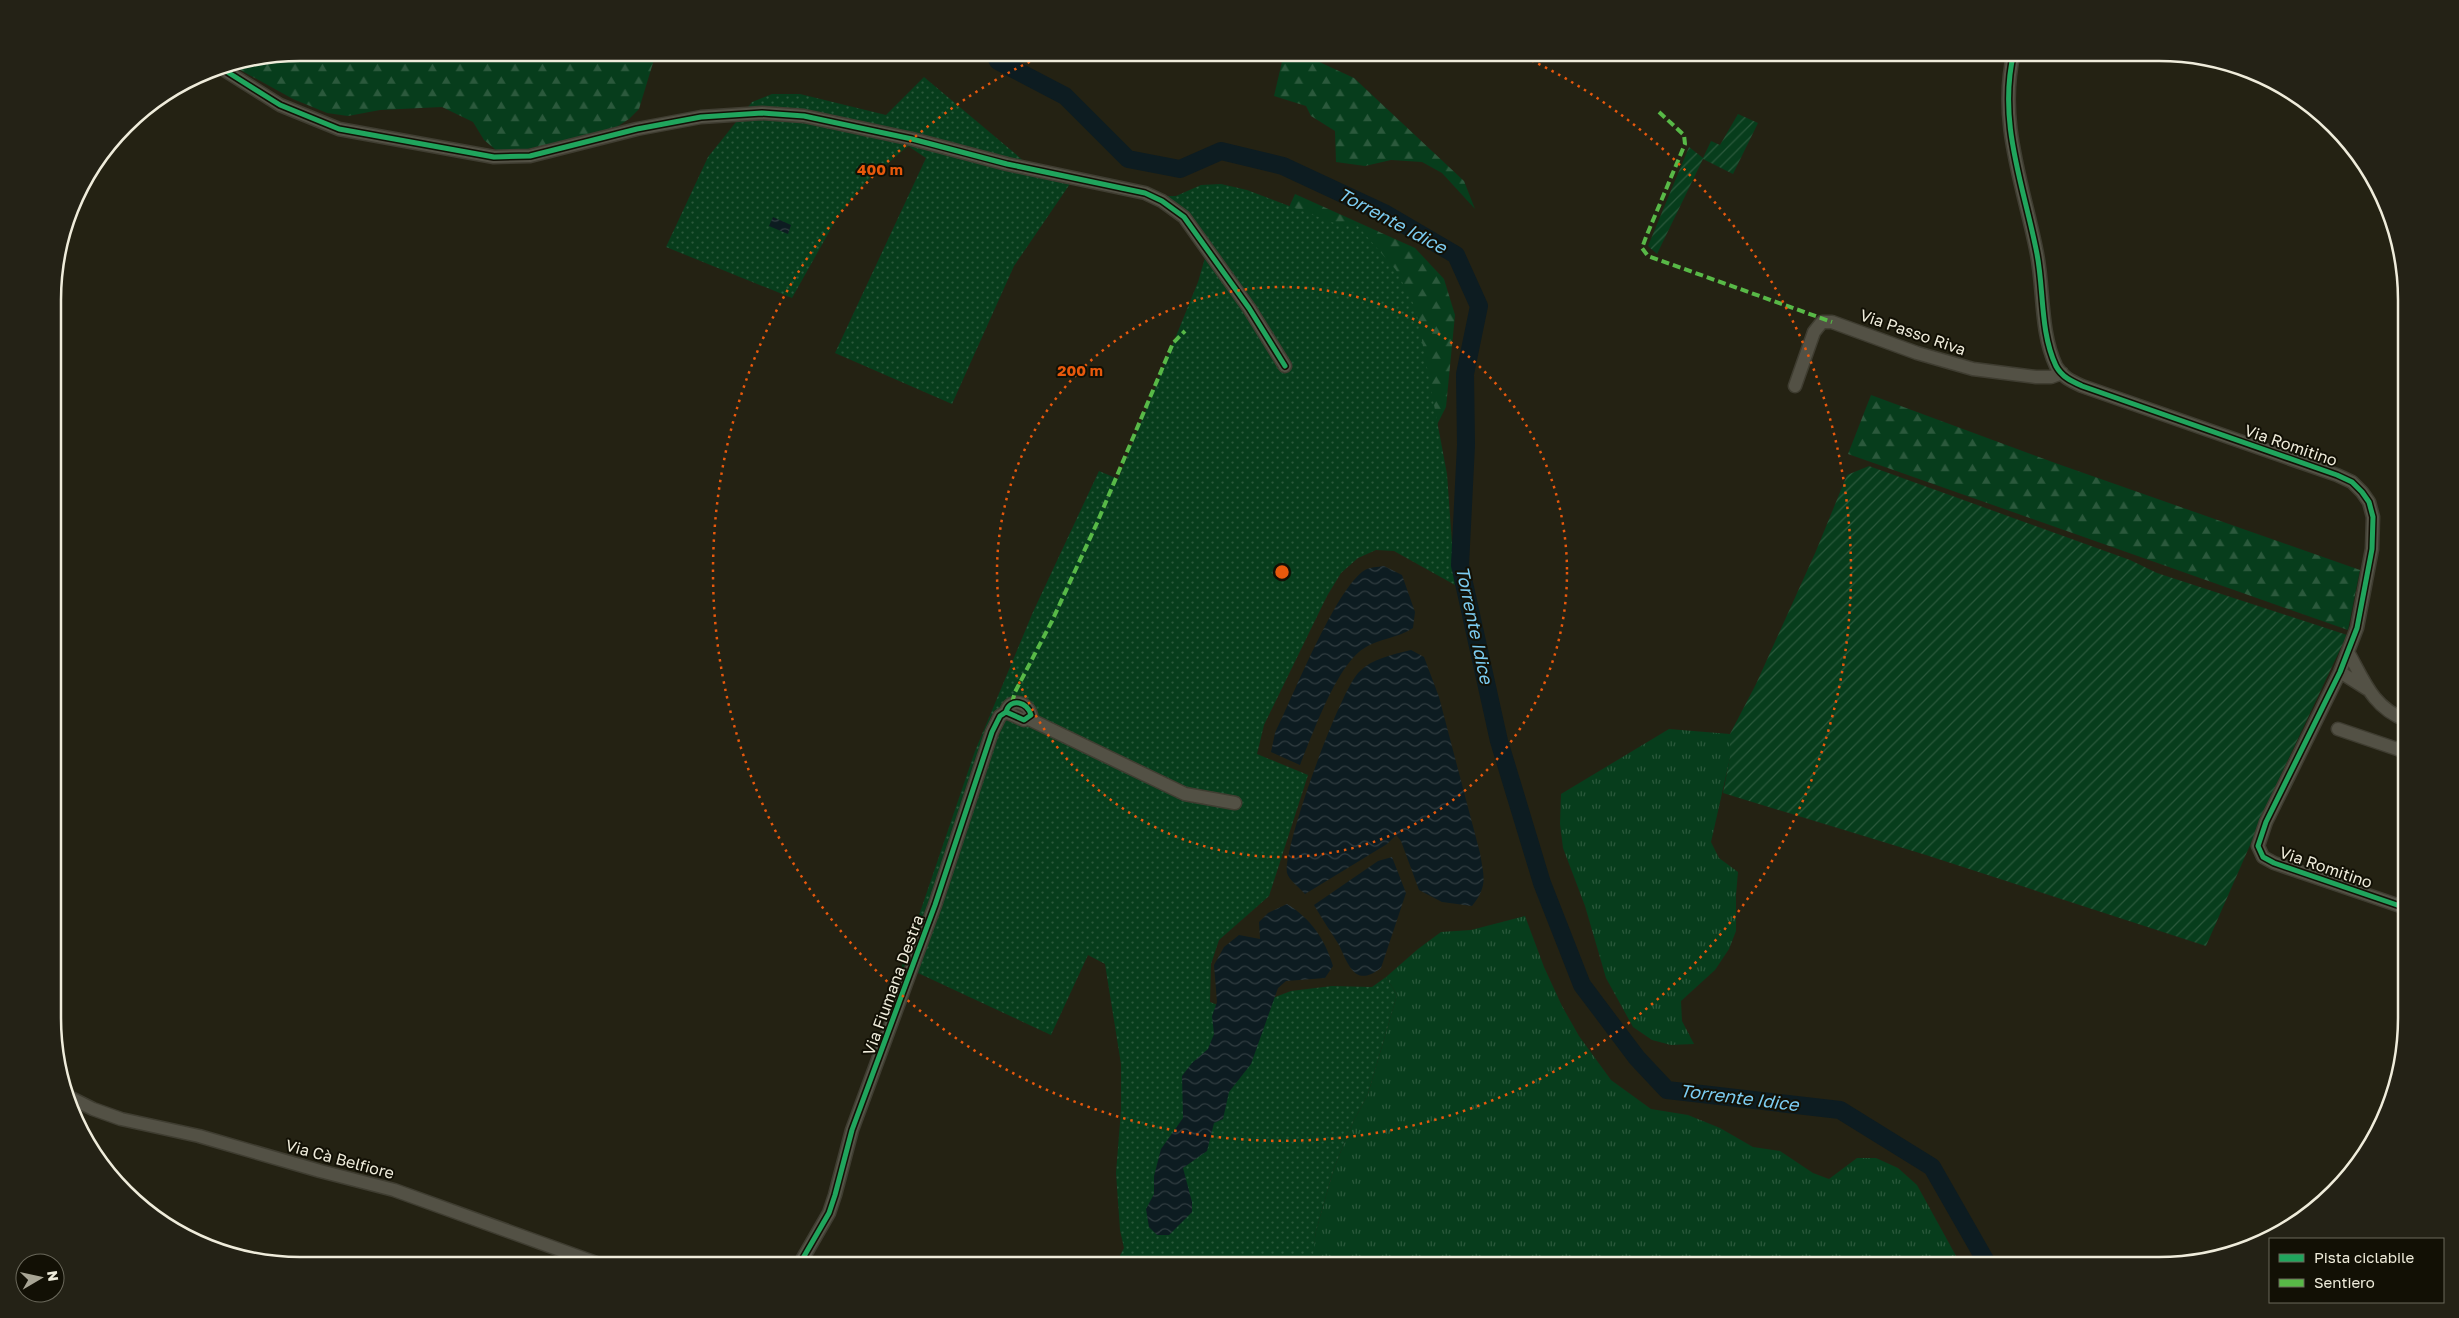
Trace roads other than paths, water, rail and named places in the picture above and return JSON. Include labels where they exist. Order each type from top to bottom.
[{"type":"street","points":[[2013,61],[2008,109],[2010,137],[2037,255],[2047,334],[2057,367],[2062,374]]},
{"type":"street","points":[[228,72],[280,105],[339,129],[494,157],[530,156],[637,129],[702,117],[762,113],[804,116],[912,139],[1007,164],[1144,193],[1162,201],[1184,217],[1249,308],[1285,366]]},
{"type":"street","name":"Via Passo Riva","points":[[1795,386],[1814,332],[1822,322],[1840,324],[1917,353],[1973,369],[2036,377],[2051,377],[2062,374]]},
{"type":"street","name":"Via Romitino","points":[[2062,374],[2066,379],[2082,386],[2337,474],[2352,482],[2369,502],[2374,531],[2357,628],[2340,672],[2266,822],[2258,846],[2263,857],[2274,863],[2398,905]]},
{"type":"street","points":[[2348,652],[2367,689],[2376,702],[2392,715],[2398,717]]},
{"type":"street","points":[[2340,672],[2367,689]]},
{"type":"street","name":"Via Fiumana Destra","points":[[803,1257],[832,1204],[852,1130],[935,905],[983,756],[1000,716],[1006,712],[1018,719],[1029,719],[1185,794],[1235,803]]},
{"type":"street","points":[[2338,729],[2398,749]]},
{"type":"street","name":"Via Cà Belfiore","points":[[76,1100],[121,1119],[199,1136],[394,1190],[580,1257]]},
{"type":"water","points":[[773,217],[791,225],[788,234],[769,226]]},
{"type":"water","points":[[1384,566],[1402,575],[1415,612],[1413,628],[1372,644],[1355,655],[1345,668],[1327,700],[1300,765],[1271,752],[1275,733],[1315,645],[1341,598],[1354,580],[1365,570]]},
{"type":"water","points":[[1411,650],[1424,657],[1439,697],[1480,853],[1484,881],[1481,893],[1472,906],[1442,902],[1419,890],[1401,841],[1396,835],[1387,844],[1305,894],[1288,876],[1288,858],[1293,834],[1314,771],[1339,708],[1350,685],[1364,667],[1383,658]]},
{"type":"water","points":[[1392,857],[1406,893],[1381,968],[1372,974],[1359,975],[1350,967],[1339,945],[1314,905],[1378,861]]},
{"type":"water","points":[[1287,904],[1303,916],[1316,931],[1326,947],[1333,966],[1325,978],[1286,981],[1278,988],[1251,1064],[1229,1092],[1223,1119],[1214,1123],[1207,1151],[1183,1168],[1192,1202],[1192,1212],[1169,1235],[1157,1235],[1149,1227],[1146,1209],[1154,1194],[1154,1176],[1161,1149],[1183,1118],[1182,1076],[1192,1063],[1208,1049],[1214,1034],[1212,1016],[1217,1002],[1214,965],[1224,947],[1239,935],[1260,939],[1259,922],[1268,913]]},
{"type":"waterway","name":"Torrente Idice","points":[[998,61],[1065,96],[1128,159],[1180,169],[1221,151],[1283,166],[1386,214],[1456,255],[1479,306],[1465,374],[1466,445],[1460,565],[1499,741],[1542,883],[1582,985],[1637,1058],[1667,1090],[1840,1110],[1932,1167],[1983,1257]]}]
